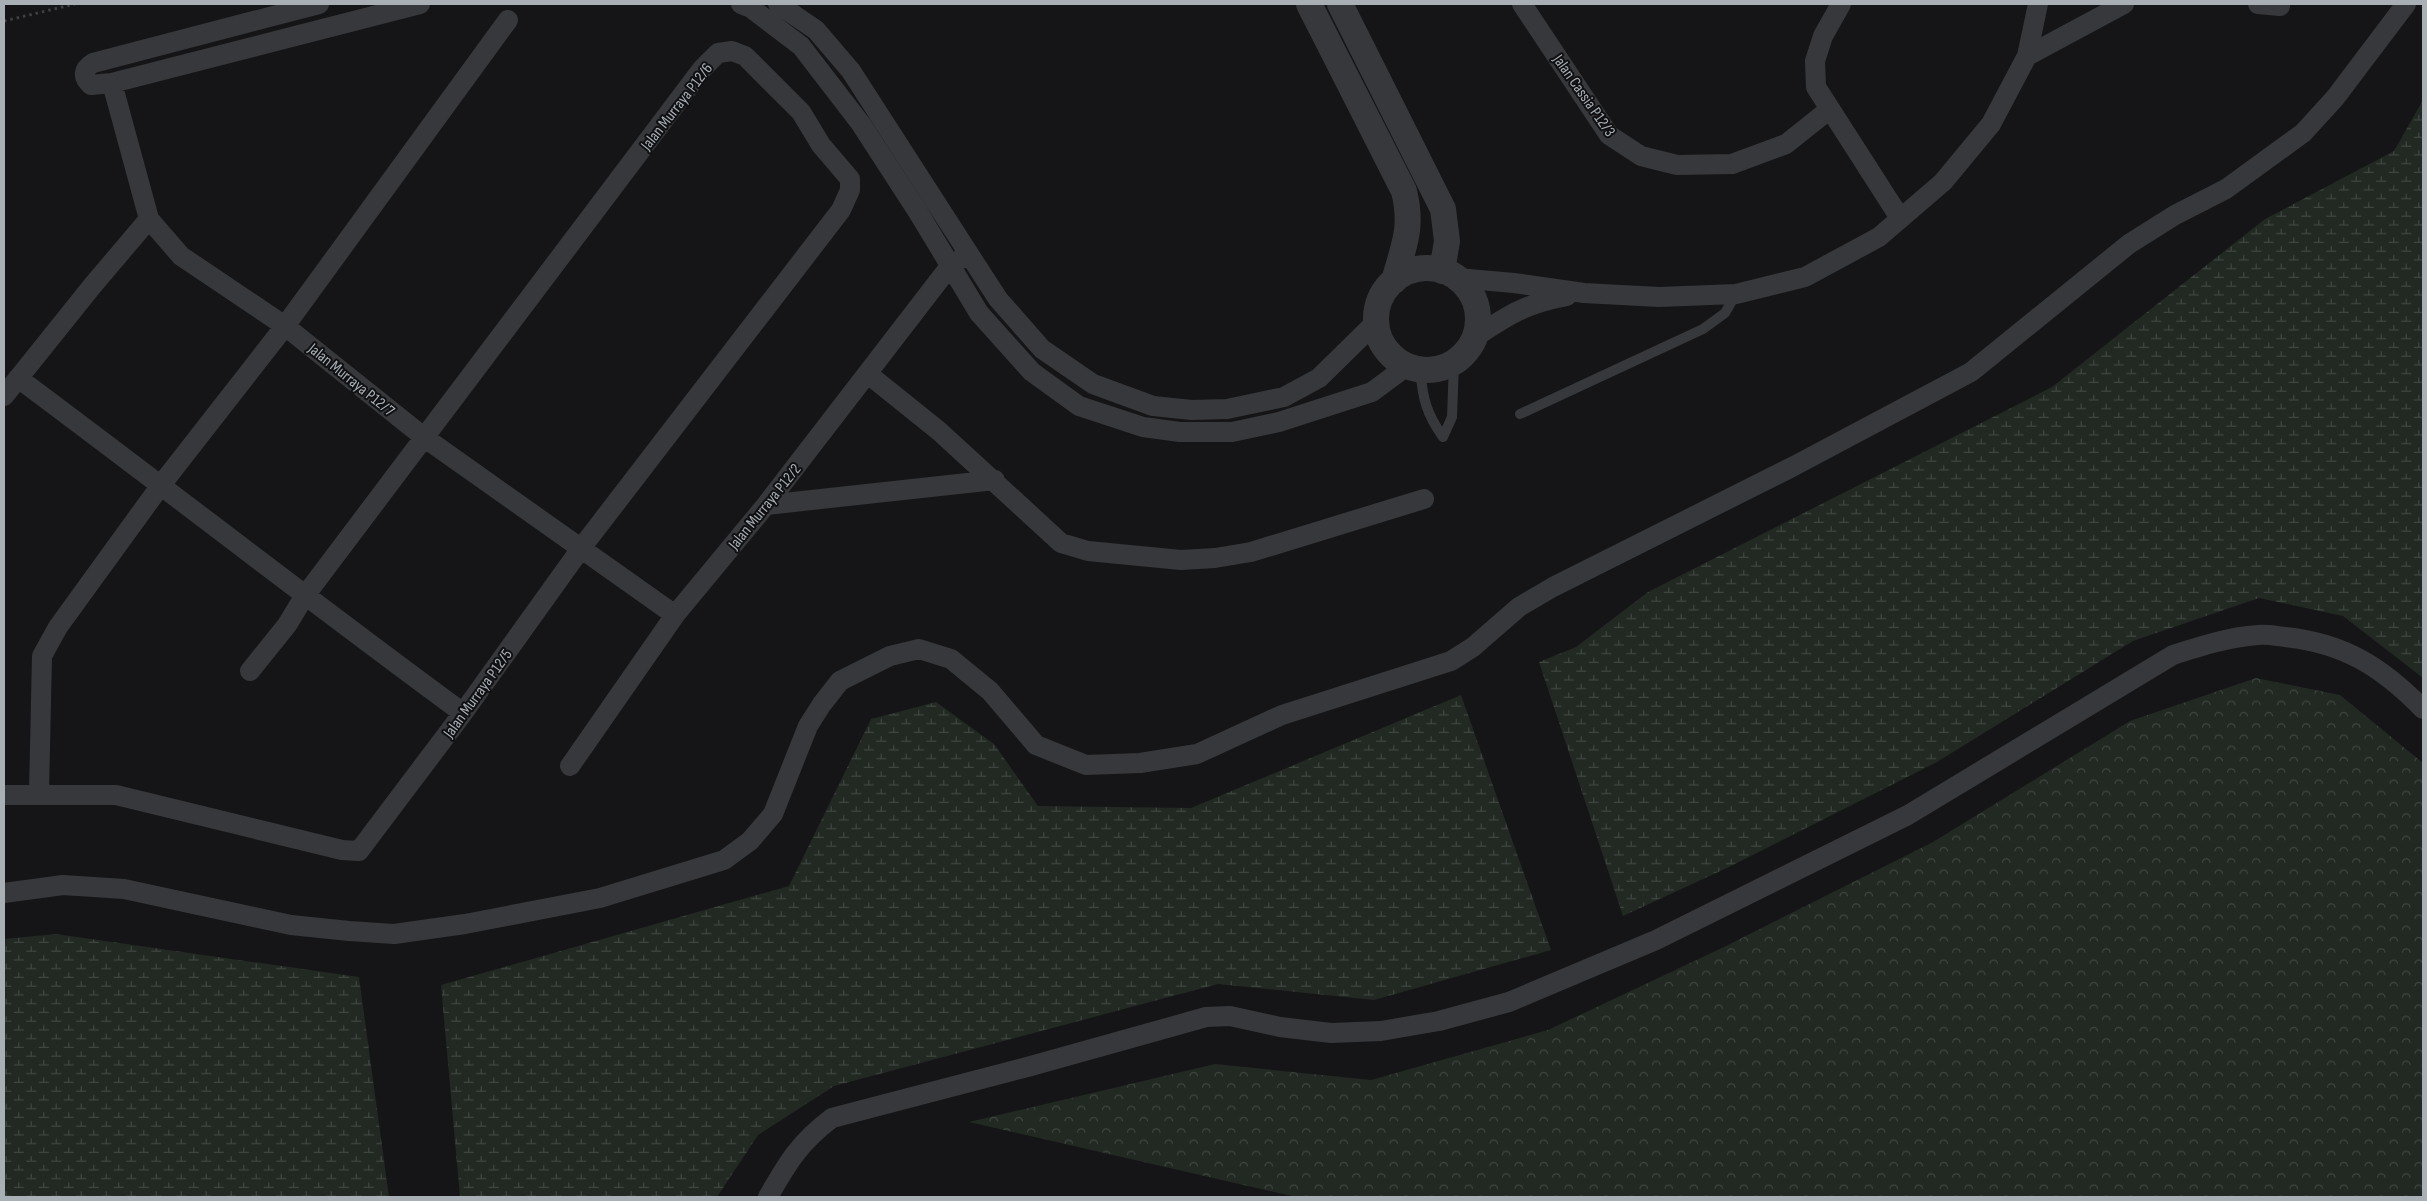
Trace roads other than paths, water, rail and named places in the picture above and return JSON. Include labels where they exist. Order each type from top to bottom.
[{"type":"street","points":[[319,4],[93,63],[87,67],[84,73],[85,80],[91,85],[112,83],[420,4]]},
{"type":"street","points":[[740,4],[751,8],[801,46],[860,124],[918,212],[979,313],[1032,372],[1079,406],[1143,427],[1180,432],[1232,432],[1279,422],[1372,392],[1414,368]]},
{"type":"street","points":[[778,4],[816,30],[851,71],[998,299],[1042,349],[1093,384],[1153,406],[1192,410],[1227,409],[1284,396],[1319,378],[1376,322]]},
{"type":"street","points":[[1309,4],[1404,191],[1409,213],[1408,233],[1394,281]]},
{"type":"street","points":[[1340,4],[1443,209],[1450,275],[1466,288],[1477,311],[1474,337],[1466,352],[1454,363],[1438,369],[1414,368],[1394,359],[1385,349],[1378,336],[1376,322],[1380,299],[1394,281],[1405,274],[1417,270],[1450,275],[1584,293],[1659,297],[1736,294],[1805,277],[1879,237],[1943,182],[1991,124],[2027,56],[2038,4]]},
{"type":"street","name":"Jalan Cassia P12/3","points":[[1522,4],[1609,135],[1640,156],[1677,165],[1732,164],[1786,144],[1830,109]]},
{"type":"street","points":[[1841,4],[1823,36],[1815,60],[1816,87],[1900,218]]},
{"type":"street","points":[[2027,56],[2124,4]]},
{"type":"street","points":[[2258,4],[2280,6]]},
{"type":"street","points":[[4,893],[63,885],[124,889],[291,925],[349,931],[394,934],[465,924],[600,898],[724,860],[750,841],[773,814],[808,726],[840,681],[890,656],[920,649],[951,659],[990,690],[1036,745],[1086,765],[1140,763],[1197,754],[1282,715],[1451,661],[1473,647],[1519,607],[1553,587],[1794,466],[1971,372],[2129,244],[2175,215],[2226,189],[2303,133],[2335,98],[2406,4]]},
{"type":"street","points":[[4,795],[39,794],[42,656],[58,627],[161,485],[285,326],[508,20]]},
{"type":"street","name":"Jalan Murraya P12/6","points":[[425,438],[702,69],[718,53],[732,51],[745,56],[801,112],[821,145],[850,180],[850,190],[841,210],[582,547]]},
{"type":"street","name":"Jalan Murraya P12/7","points":[[112,83],[149,219],[181,256],[285,326],[425,438],[582,547],[675,615]]},
{"type":"street","points":[[4,396],[149,219]]},
{"type":"street","name":"Jalan Murraya P12/2","points":[[570,766],[675,615],[766,506],[950,266],[968,253]]},
{"type":"street","points":[[1474,337],[1514,311],[1540,301],[1584,293]]},
{"type":"street","points":[[868,374],[995,480],[1061,543],[1088,551],[1181,560],[1215,558],[1251,552],[1424,499]]},
{"type":"street","points":[[18,378],[161,485],[304,597],[463,713]]},
{"type":"street","points":[[250,671],[425,438]]},
{"type":"street","points":[[766,506],[995,480]]},
{"type":"street","name":"Jalan Murraya P12/5","points":[[39,794],[116,794],[342,850],[359,851],[370,839],[463,713],[582,547]]},
{"type":"street","points":[[768,1197],[788,1161],[810,1135],[832,1118],[1031,1066],[1179,1023],[1206,1017],[1230,1016],[1280,1027],[1331,1033],[1381,1031],[1439,1021],[1509,1002],[1656,940],[1908,815],[2173,655],[2218,641],[2260,635],[2301,639],[2340,648],[2379,670],[2423,709]]},
{"type":"lane","points":[[1520,414],[1703,329],[1726,313],[1736,294]]},
{"type":"lane","points":[[1414,368],[1431,420],[1443,437],[1452,416],[1454,363]]}]
